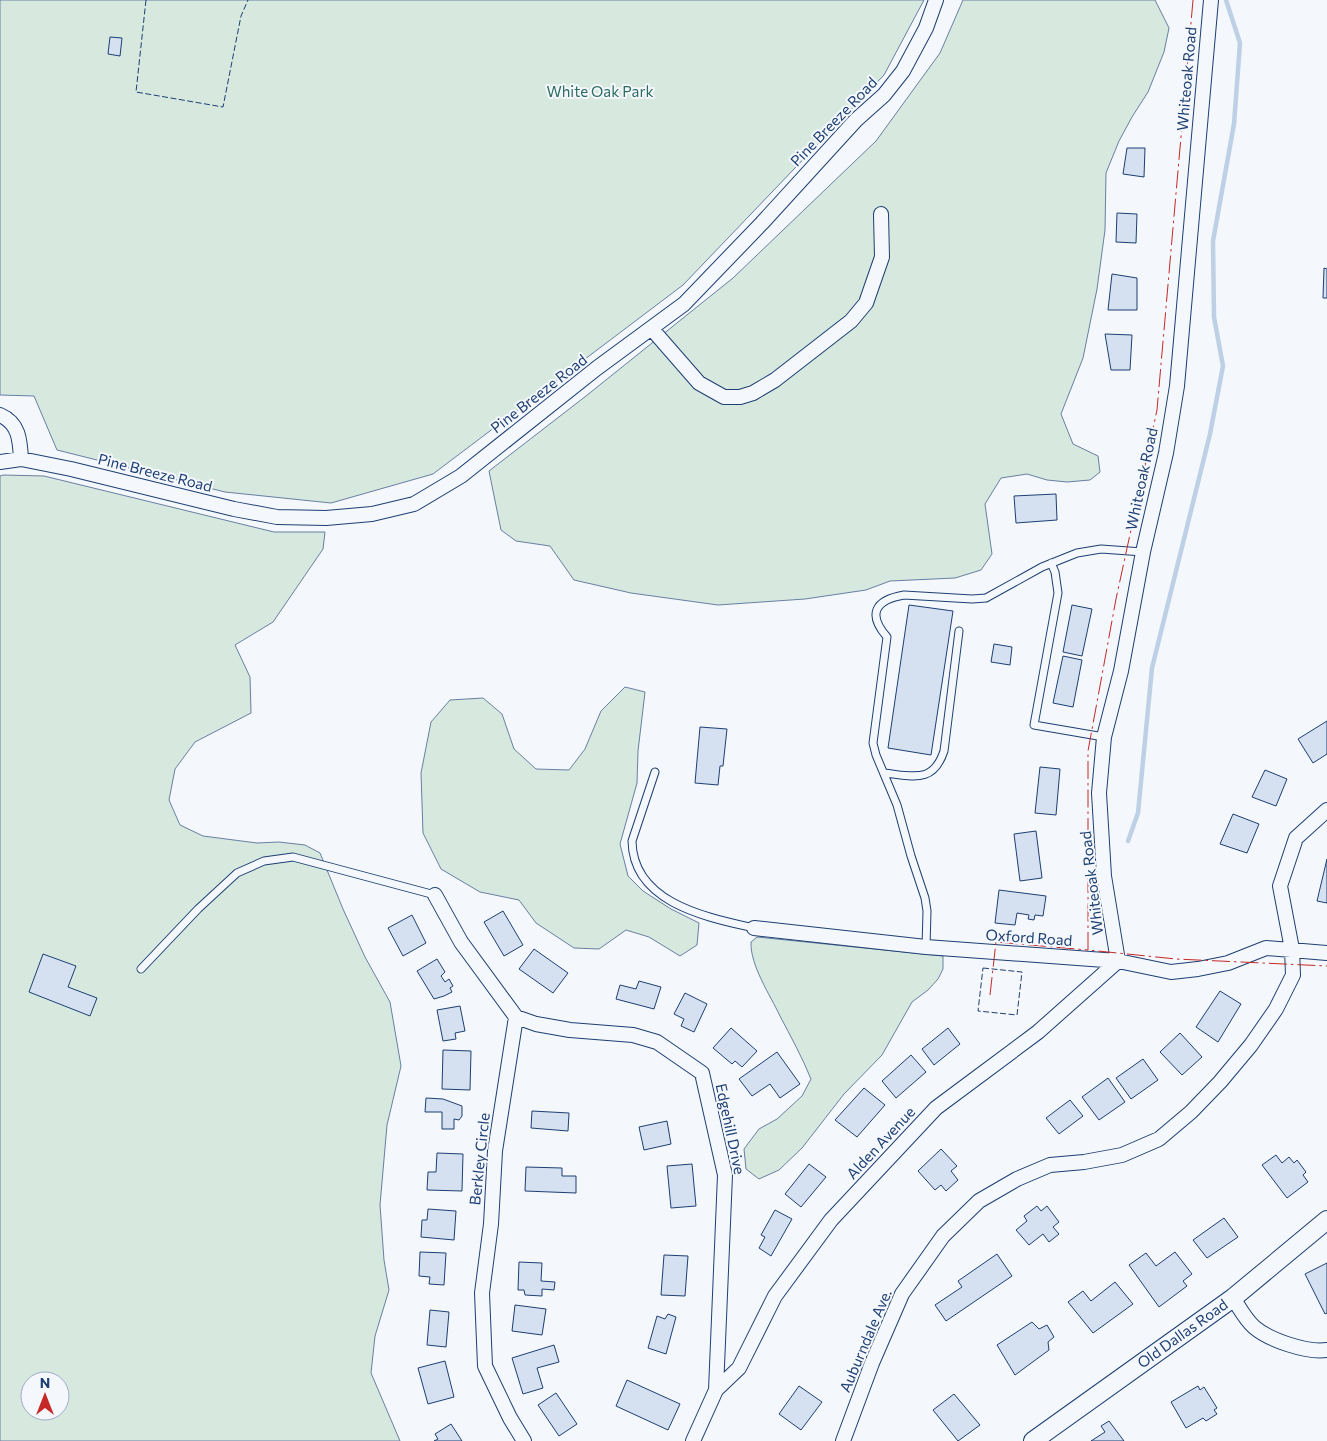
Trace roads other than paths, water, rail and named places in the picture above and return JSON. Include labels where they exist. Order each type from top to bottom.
[{"type":"street","name":"Pine Breeze Road","points":[[0,462],[21,459],[81,471],[277,518],[326,518],[372,514],[414,504],[461,476],[597,368],[684,304],[762,223],[856,120],[884,95],[903,71],[926,28],[936,0]]},
{"type":"street","name":"Whiteoak Road","points":[[1118,961],[1104,876],[1099,793],[1104,737],[1121,671],[1143,552],[1166,453],[1177,386],[1211,0]]},
{"type":"street","points":[[651,328],[699,383],[724,397],[740,397],[753,393],[775,380],[851,320],[866,303],[882,257],[881,214]]},
{"type":"street","points":[[0,415],[8,419],[20,436],[21,459]]},
{"type":"street","name":"Auburndale Ave.","points":[[843,1441],[872,1363],[902,1294],[943,1236],[979,1201],[1016,1179],[1050,1165],[1084,1162],[1122,1155],[1159,1139],[1214,1088],[1256,1038],[1276,1009],[1293,975],[1292,949],[1280,886],[1296,838],[1321,822],[1327,810]]},
{"type":"street","points":[[435,895],[461,942],[516,1017]]},
{"type":"street","name":"Oxford Road","points":[[754,928],[926,947],[1118,961],[1171,972],[1228,963],[1266,948],[1327,952]]},
{"type":"street","name":"Alden Avenue","points":[[716,1390],[739,1368],[775,1296],[830,1220],[936,1108],[1038,1032],[1118,961]]},
{"type":"street","name":"Edgehill Drive","points":[[516,1017],[536,1024],[570,1030],[633,1035],[657,1042],[702,1073],[725,1175],[716,1390]]},
{"type":"street","name":"Berkley Circle","points":[[516,1017],[495,1151],[491,1224],[482,1293],[485,1366],[510,1418],[524,1441]]},
{"type":"street","name":"Old Dallas Road","points":[[1033,1441],[1233,1298],[1327,1220]]},
{"type":"street","points":[[1233,1298],[1253,1326],[1268,1336],[1298,1348],[1327,1350]]},
{"type":"street","points":[[693,1441],[716,1390]]},
{"type":"lane","points":[[926,947],[927,910],[925,898],[897,805],[876,755],[873,743],[887,637],[879,628],[876,620],[876,611],[879,605],[892,597],[904,595],[972,599],[986,598],[1051,563],[1090,550],[1117,549],[1143,552]]},
{"type":"lane","points":[[1051,563],[1055,572],[1058,593],[1034,725],[1104,737]]},
{"type":"lane","points":[[884,774],[921,777],[929,774],[940,763],[944,751],[960,630]]},
{"type":"lane","points":[[656,772],[632,841],[632,852],[643,878],[656,892],[677,905],[703,915],[754,928]]},
{"type":"lane","points":[[141,969],[198,909],[237,873],[264,862],[293,857],[435,895]]},
{"type":"waterway","points":[[1128,841],[1138,813],[1152,668],[1210,434],[1223,366],[1214,317],[1213,241],[1234,124],[1240,43],[1226,0]]},
{"type":"park label","name":"White Oak Park","points":[[600,92]]}]
